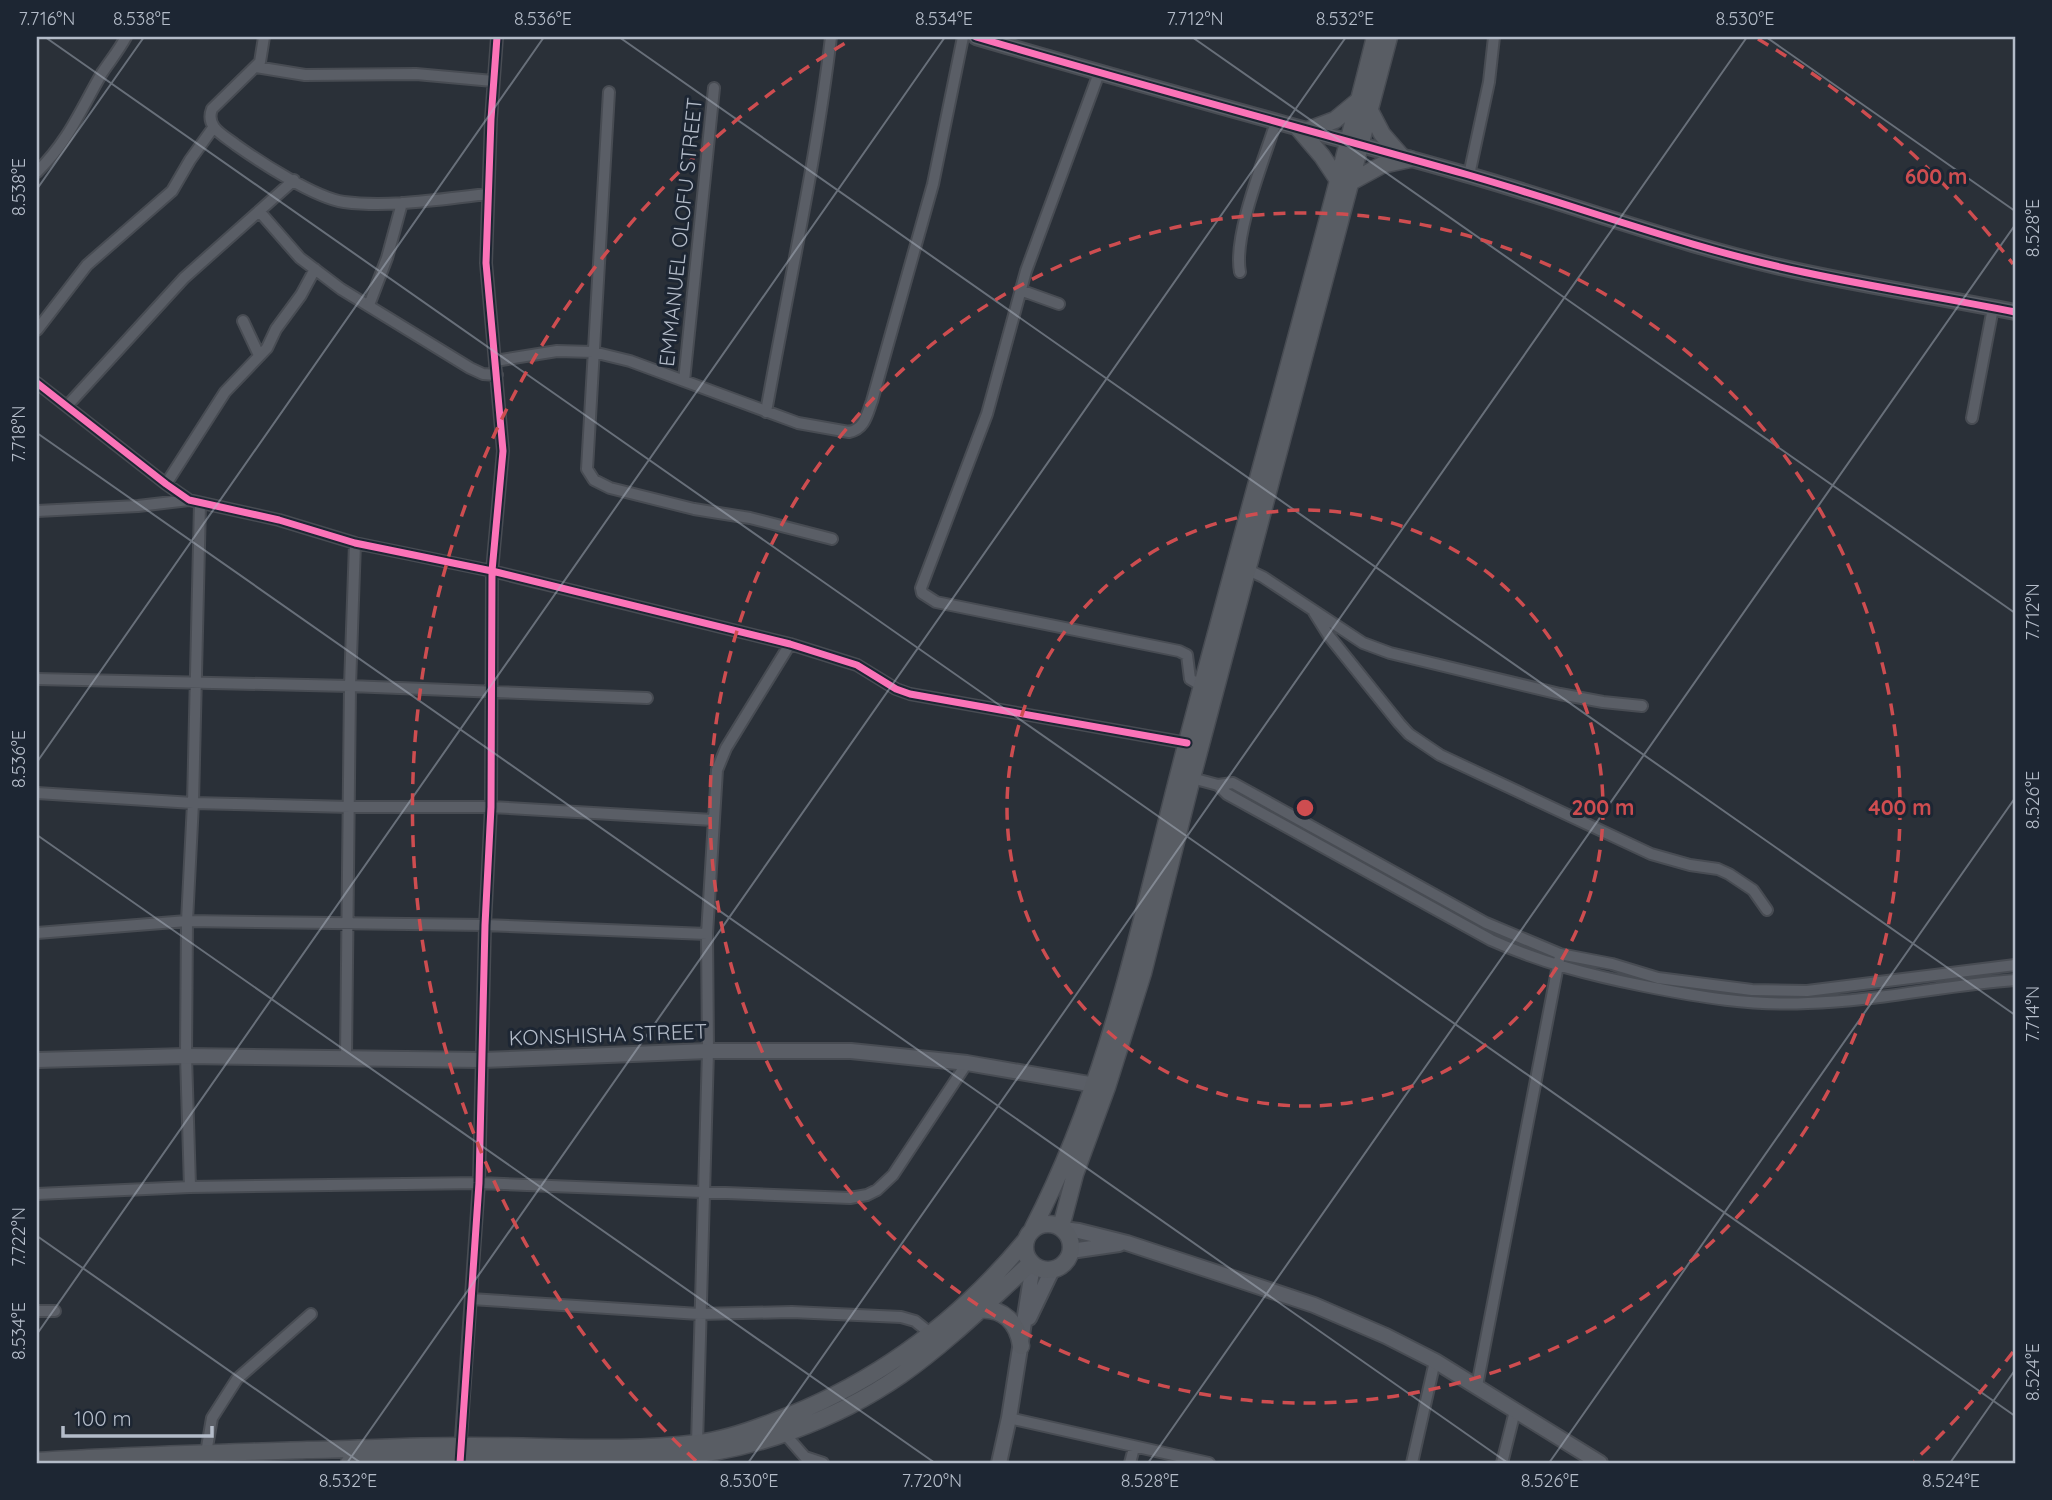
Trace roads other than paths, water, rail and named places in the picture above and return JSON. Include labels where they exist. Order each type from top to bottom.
[{"type":"main road","points":[[1343,181],[1406,158],[1382,134],[1364,105],[1375,37]]},
{"type":"main road","points":[[699,1454],[825,1401],[888,1366],[988,1284],[1029,1235],[1058,1179],[1095,1085],[1127,982],[1186,777],[1353,144],[1389,37]]},
{"type":"main road","points":[[1343,181],[1303,130],[1335,120],[1364,105]]},
{"type":"main road","points":[[1062,1228],[1075,1174],[1128,1026],[1186,777],[1186,743],[1242,567]]},
{"type":"main road","points":[[1047,1223],[1062,1228],[1070,1239],[1071,1251],[1064,1263],[1052,1270],[1032,1264],[1025,1252],[1029,1235],[1047,1223]]},
{"type":"main road","points":[[349,1463],[617,1447],[699,1454],[745,1447],[784,1433],[875,1391],[902,1374],[1032,1264]]},
{"type":"main road","points":[[979,1310],[993,1310],[1009,1318],[1017,1330],[1021,1346]]},
{"type":"main road","points":[[37,1461],[206,1453],[460,1456]]},
{"type":"street","points":[[37,172],[56,153],[126,37]]},
{"type":"street","points":[[264,37],[262,57],[256,67],[212,109],[210,115],[213,128],[242,149],[294,180],[342,202],[402,203],[488,194]]},
{"type":"street","points":[[460,1456],[480,1183],[485,925],[491,807],[492,571],[503,451],[486,263],[497,37]]},
{"type":"street","points":[[766,412],[803,217],[831,37]]},
{"type":"street","points":[[495,361],[557,351],[593,352],[630,361],[798,422],[849,432],[858,430],[865,421],[933,184],[963,37]]},
{"type":"street","points":[[976,37],[1469,175],[1743,257],[1802,272],[2015,312]]},
{"type":"street","points":[[1469,175],[1489,82],[1494,37]]},
{"type":"street","points":[[256,67],[304,75],[416,74],[494,81]]},
{"type":"street","points":[[1099,73],[1020,290],[987,414],[923,580],[922,593],[936,602],[1179,651],[1187,655],[1190,679],[1202,686]]},
{"type":"street","name":"EMMANUEL OLOFU STREET","points":[[684,380],[714,88]]},
{"type":"street","points":[[609,92],[587,469],[594,480],[610,488],[694,509],[750,518],[832,539]]},
{"type":"street","points":[[1240,272],[1240,238],[1276,122]]},
{"type":"street","points":[[37,330],[87,265],[172,191],[213,128]]},
{"type":"street","points":[[67,407],[184,278],[294,180]]},
{"type":"street","points":[[369,305],[387,258],[402,203]]},
{"type":"street","points":[[259,211],[292,250],[341,289],[470,368],[483,374],[496,375]]},
{"type":"street","points":[[166,484],[225,392],[267,348],[276,329],[316,269]]},
{"type":"street","points":[[1020,290],[1059,304]]},
{"type":"street","points":[[1972,418],[1993,308]]},
{"type":"street","points":[[243,321],[259,355]]},
{"type":"street","points":[[37,383],[166,484],[195,501],[279,520],[355,543],[492,571],[790,644],[857,665],[896,689],[911,694],[1186,743]]},
{"type":"street","points":[[37,511],[195,501]]},
{"type":"street","points":[[190,1187],[186,1056],[187,921],[196,682],[195,501]]},
{"type":"street","points":[[346,1057],[350,686],[355,543]]},
{"type":"street","points":[[1242,567],[1363,643],[1390,653],[1560,694],[1642,706]]},
{"type":"street","points":[[1314,612],[1329,636],[1399,723],[1409,734],[1440,755],[1651,854],[1730,874],[1753,890],[1767,910]]},
{"type":"street","points":[[699,1454],[699,1314],[708,1051],[707,934],[717,770],[721,758],[790,644]]},
{"type":"street","points":[[37,679],[350,686],[647,698]]},
{"type":"street","points":[[1186,777],[1218,785],[1233,783],[1458,908],[1526,941],[1560,954],[1612,964],[1658,978],[1752,990],[1807,991],[2015,965]]},
{"type":"street","points":[[1218,785],[1227,794],[1491,940],[1557,966],[1701,998],[1776,1004],[1886,996],[2015,980]]},
{"type":"street","points":[[37,793],[193,803],[491,807],[713,820]]},
{"type":"street","points":[[37,933],[187,921],[485,925],[707,934]]},
{"type":"street","points":[[1477,1386],[1560,954]]},
{"type":"street","name":"KONSHISHA STREET","points":[[37,1060],[186,1056],[482,1059],[708,1051],[851,1051],[967,1063],[1095,1085]]},
{"type":"street","points":[[37,1194],[190,1187],[480,1183],[850,1198],[877,1190],[893,1175],[967,1063]]},
{"type":"street","points":[[1062,1228],[1127,1243],[1314,1306],[1435,1361],[1600,1463]]},
{"type":"street","points":[[1071,1251],[1127,1243]]},
{"type":"street","points":[[999,1463],[1024,1329],[1032,1264]]},
{"type":"street","points":[[1024,1329],[1052,1270]]},
{"type":"street","points":[[471,1299],[699,1314],[792,1312],[901,1317],[915,1321],[930,1333]]},
{"type":"street","points":[[37,1311],[55,1311]]},
{"type":"street","points":[[206,1453],[212,1418],[237,1379],[311,1314]]},
{"type":"street","points":[[1412,1463],[1435,1361]]},
{"type":"street","points":[[1502,1463],[1515,1411]]},
{"type":"street","points":[[1009,1418],[1209,1463]]},
{"type":"street","points":[[784,1433],[806,1457],[822,1463]]},
{"type":"street","points":[[1130,1463],[1134,1448]]}]
